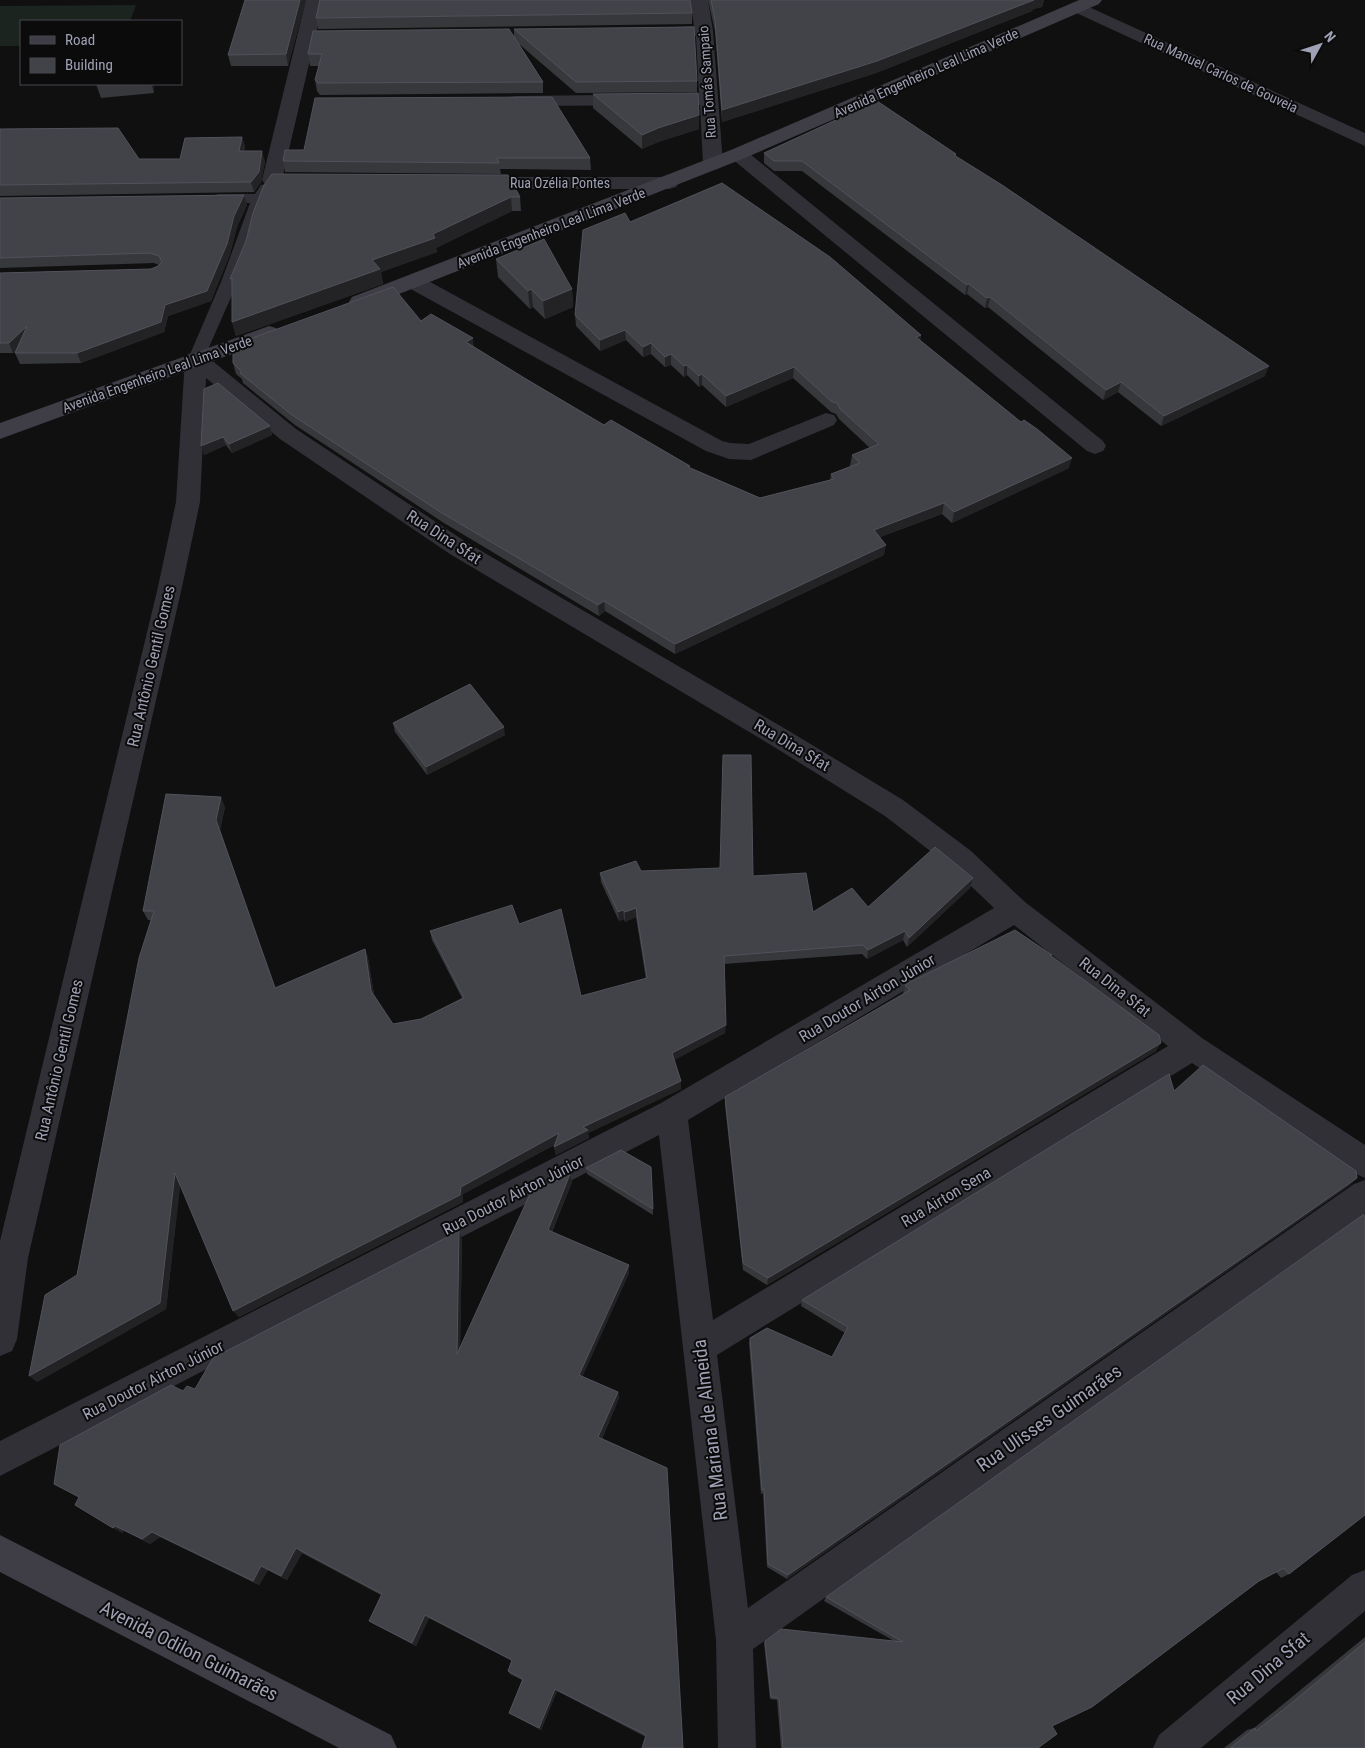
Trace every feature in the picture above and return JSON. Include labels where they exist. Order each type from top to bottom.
[{"type":"street","name":"Rua Antônio Gentil Gomes","points":[[272,180],[315,0]]},
{"type":"street","name":"Rua Tomás Sampaio","points":[[699,0],[704,31],[713,164]]},
{"type":"street","name":"Rua Manuel Carlos de Gouveia","points":[[1085,3],[1365,140]]},
{"type":"street","name":"Avenida Engenheiro Leal Lima Verde","points":[[342,308],[414,282],[738,154],[1085,3]]},
{"type":"street","points":[[645,32],[704,31]]},
{"type":"street","points":[[307,36],[326,35]]},
{"type":"street","points":[[499,101],[708,99]]},
{"type":"street","points":[[290,103],[310,103]]},
{"type":"street","points":[[738,154],[1096,446]]},
{"type":"street","points":[[272,180],[321,181]]},
{"type":"street","name":"Rua Ozélia Pontes","points":[[460,183],[669,182]]},
{"type":"street","points":[[414,282],[714,446],[729,451],[751,452],[826,420]]},
{"type":"street","name":"Avenida Engenheiro Leal Lima Verde","points":[[0,431],[287,327]]},
{"type":"street","name":"Rua Antônio Gentil Gomes","points":[[0,1339],[12,1258],[168,596],[186,512],[196,359]]},
{"type":"street","name":"Rua Dina Sfat","points":[[196,359],[288,434],[458,548],[780,738],[894,808],[961,859],[1016,910],[1192,1046],[1365,1164]]},
{"type":"street","name":"Rua Doutor Airton Júnior","points":[[0,1459],[672,1113],[1016,910]]},
{"type":"street","name":"Rua Airton Sena","points":[[700,1347],[1192,1046]]},
{"type":"street","name":"Rua Mariana de Almeida","points":[[672,1113],[734,1640],[738,1748]]},
{"type":"street","name":"Rua Ulisses Guimarães","points":[[734,1640],[1365,1195]]},
{"type":"street","name":"Avenida Odilon Guimarães","points":[[0,1553],[378,1748]]},
{"type":"street","name":"Rua Dina Sfat","points":[[1172,1748],[1365,1588]]},
{"type":"lane","name":"Rua Antônio Gentil Gomes","points":[[196,359],[240,255],[247,227],[259,198],[272,180]]},
{"type":"lane","points":[[200,199],[259,198]]},
{"type":"shaded area","points":[[136,5],[130,20],[20,20],[20,46],[0,46],[0,6]]},
{"type":"building","points":[[245,0],[300,0],[286,54],[228,55]]},
{"type":"building","points":[[320,0],[690,0],[692,13],[316,18]]},
{"type":"building","points":[[711,0],[1034,0],[877,61],[722,110],[715,20]]},
{"type":"building","points":[[694,27],[697,81],[576,82],[514,29]]},
{"type":"building","points":[[509,29],[543,82],[318,83],[315,80],[322,54],[308,54],[313,31]]},
{"type":"building","points":[[698,93],[699,115],[642,135],[593,94]]},
{"type":"building","points":[[552,97],[590,158],[497,158],[499,163],[283,161],[285,150],[304,150],[315,98]]},
{"type":"building","points":[[877,101],[956,154],[954,155],[1002,185],[1269,366],[1164,416],[1121,382],[1106,390],[990,297],[987,298],[969,284],[967,285],[802,161],[774,161],[764,153]]},
{"type":"building","points":[[118,128],[139,159],[180,159],[185,138],[242,137],[239,151],[262,151],[259,172],[251,182],[0,185],[0,129]]},
{"type":"building","points":[[272,174],[508,175],[520,197],[511,197],[433,234],[435,238],[372,260],[380,269],[232,322],[232,278],[230,279],[246,241],[253,213],[264,185]]},
{"type":"building","points":[[722,183],[830,257],[921,335],[916,337],[1021,422],[1024,420],[1037,429],[1072,458],[954,512],[944,503],[874,530],[886,545],[675,644],[604,601],[598,605],[442,513],[292,415],[240,373],[242,372],[233,363],[233,345],[393,287],[421,321],[431,314],[473,338],[466,342],[526,379],[604,425],[611,420],[690,466],[688,467],[760,498],[834,479],[831,474],[860,463],[852,455],[879,444],[840,409],[837,403],[832,402],[794,367],[726,396],[702,374],[699,376],[671,354],[665,357],[651,343],[643,347],[625,330],[600,340],[575,315],[583,230],[625,213],[630,222]]},
{"type":"building","points":[[244,195],[234,216],[227,244],[207,291],[165,305],[161,322],[77,353],[15,353],[27,326],[9,343],[0,343],[0,273],[151,269],[162,262],[159,256],[150,253],[0,258],[0,198]]},
{"type":"building","points":[[544,239],[572,289],[543,301],[531,289],[528,291],[496,259]]},
{"type":"building","points":[[218,383],[270,426],[229,444],[223,437],[201,446],[204,389]]},
{"type":"building","points":[[470,684],[504,727],[426,767],[393,723]]},
{"type":"building","points":[[723,755],[751,755],[753,876],[806,873],[813,912],[852,888],[868,907],[935,847],[973,878],[909,938],[905,931],[868,950],[863,945],[724,956],[726,1025],[672,1053],[681,1081],[583,1127],[588,1130],[554,1147],[559,1133],[461,1187],[460,1195],[233,1311],[175,1173],[160,1303],[29,1376],[45,1295],[77,1275],[139,958],[154,911],[143,911],[166,794],[221,797],[216,820],[275,988],[365,949],[371,991],[393,1024],[421,1019],[464,998],[430,931],[512,905],[519,924],[561,909],[581,996],[647,978],[636,908],[625,912],[623,910],[618,912],[600,873],[636,861],[641,871],[720,868]]},
{"type":"building","points":[[1015,930],[1052,955],[1050,955],[1159,1035],[1161,1043],[768,1278],[743,1263],[725,1097],[910,990],[905,985]]},
{"type":"building","points":[[1203,1065],[1356,1171],[1357,1178],[788,1575],[768,1564],[764,1489],[762,1490],[750,1338],[767,1328],[832,1357],[848,1327],[802,1300],[1169,1074],[1174,1091]]},
{"type":"building","points":[[621,1150],[651,1167],[653,1209],[586,1168]]},
{"type":"building","points":[[570,1174],[548,1230],[629,1265],[579,1375],[618,1392],[598,1437],[667,1468],[683,1748],[642,1748],[646,1735],[555,1689],[539,1728],[509,1713],[523,1679],[508,1671],[512,1660],[425,1615],[412,1643],[369,1621],[382,1594],[296,1548],[281,1576],[261,1566],[253,1581],[152,1532],[142,1539],[115,1526],[113,1528],[75,1505],[79,1497],[54,1484],[60,1445],[171,1385],[183,1391],[187,1386],[195,1389],[213,1358],[459,1231],[457,1354],[530,1194]]},
{"type":"building","points":[[1364,1214],[1365,1515],[1289,1574],[1284,1568],[1259,1581],[1092,1707],[1052,1726],[1057,1734],[1038,1748],[783,1748],[779,1698],[771,1697],[765,1641],[781,1629],[903,1642],[826,1597]]},
{"type":"building","points":[[1365,1642],[1365,1748],[1230,1748],[1255,1728],[1256,1731],[1288,1706]]}]
